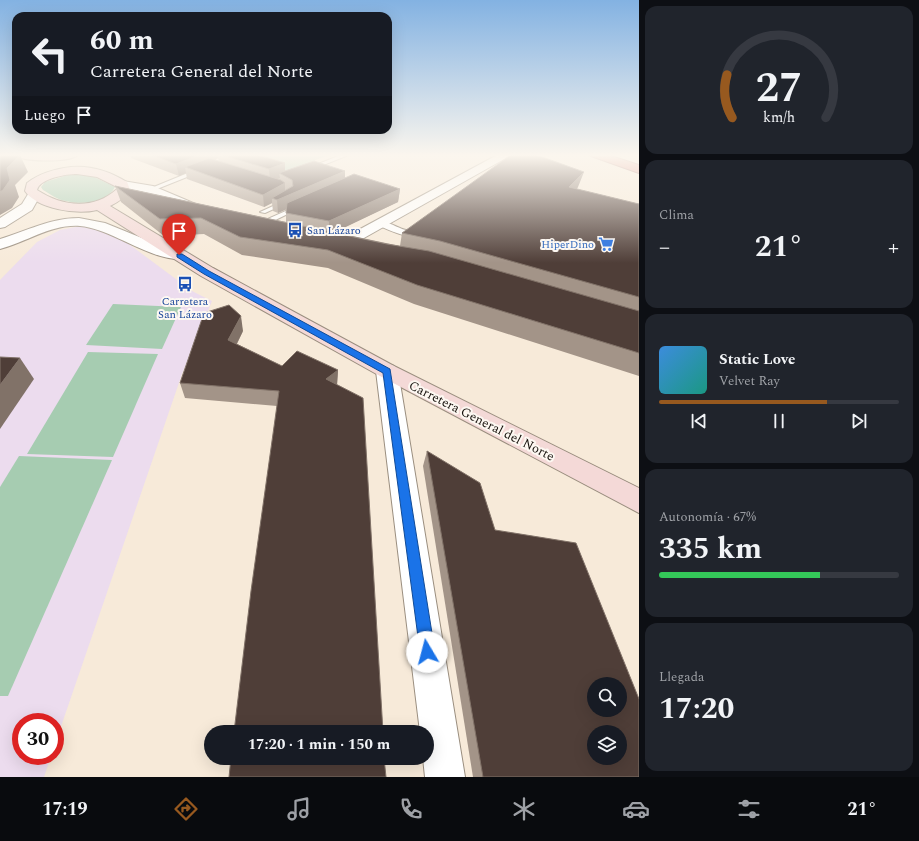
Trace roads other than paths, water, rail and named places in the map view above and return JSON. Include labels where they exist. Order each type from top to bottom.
[{"type":"main road","points":[[31,190],[35,194],[62,207],[75,208],[98,205],[124,193],[121,190]]},
{"type":"main road","name":"Carretera General del Norte","points":[[98,205],[207,272],[387,371],[639,501]]},
{"type":"street","points":[[124,193],[141,190]]},
{"type":"street","points":[[124,193],[208,213],[152,190]]},
{"type":"street","points":[[365,248],[335,242],[380,223],[440,190]]},
{"type":"street","points":[[0,224],[27,207],[35,194]]},
{"type":"street","points":[[0,239],[75,208]]},
{"type":"street","points":[[255,220],[281,230]]},
{"type":"street","points":[[0,244],[50,226],[65,222],[79,221],[112,229],[150,248],[179,255]]},
{"type":"street","points":[[387,371],[445,777]]},
{"type":"lane","points":[[255,220],[286,202],[290,195]]},
{"type":"lane","points":[[255,220],[308,203]]},
{"type":"lane","points":[[380,223],[406,233],[418,230],[404,241]]},
{"type":"place","name":"San Lázaro","points":[[295,230]]},
{"type":"place","name":"HiperDino","points":[[606,244]]},
{"type":"place","name":"Carretera San Lázaro","points":[[185,284]]}]
